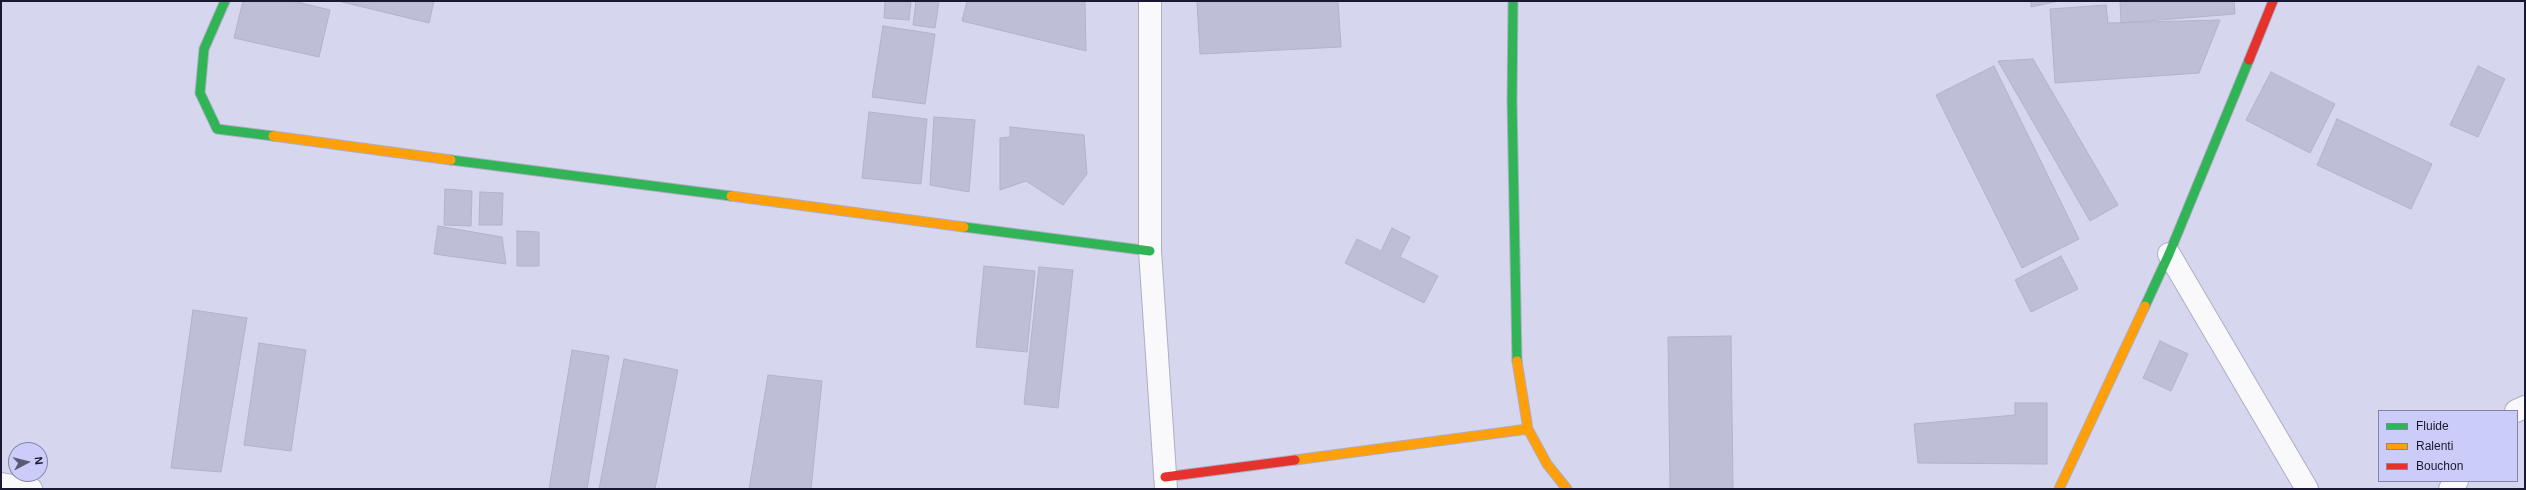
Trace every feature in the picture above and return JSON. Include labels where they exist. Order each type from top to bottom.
[{"type":"street","points":[[225,1],[204,49],[200,93],[217,129],[1150,251]]},
{"type":"street","points":[[1150,1],[1150,251],[1165,483],[1528,429]]},
{"type":"street","points":[[1513,1],[1512,101],[1517,359],[1528,429],[1547,464],[1567,489]]},
{"type":"street","points":[[2060,489],[2168,254],[2273,1]]},
{"type":"street","points":[[2168,254],[2308,489]]},
{"type":"street","points":[[1,484],[31,489]]},
{"type":"building","points":[[243,1],[293,1],[330,10],[319,57],[234,38]]},
{"type":"building","points":[[338,1],[434,1],[429,23]]},
{"type":"building","points":[[885,1],[911,1],[909,20],[884,18]]},
{"type":"building","points":[[916,1],[939,1],[935,28],[913,25]]},
{"type":"building","points":[[967,1],[1085,1],[1086,51],[962,21]]},
{"type":"building","points":[[1197,1],[1338,1],[1341,47],[1200,54]]},
{"type":"building","points":[[2031,1],[2059,1],[2031,7]]},
{"type":"building","points":[[2120,1],[2234,1],[2235,14],[2121,23]]},
{"type":"building","points":[[2106,5],[2108,23],[2220,20],[2199,73],[2055,83],[2050,9]]},
{"type":"building","points":[[883,26],[935,34],[925,104],[872,97]]},
{"type":"building","points":[[2033,59],[2118,205],[2090,221],[1998,61]]},
{"type":"building","points":[[1994,66],[2079,239],[2022,268],[1936,95]]},
{"type":"building","points":[[2478,66],[2505,79],[2478,137],[2450,125]]},
{"type":"building","points":[[2271,72],[2335,104],[2310,153],[2246,120]]},
{"type":"building","points":[[869,112],[927,119],[921,184],[862,178]]},
{"type":"building","points":[[934,117],[975,120],[969,192],[930,185]]},
{"type":"building","points":[[2337,119],[2432,164],[2411,209],[2317,165]]},
{"type":"building","points":[[1010,127],[1084,135],[1087,174],[1063,205],[1026,181],[1000,190],[1000,138],[1010,137]]},
{"type":"building","points":[[445,189],[472,191],[471,226],[444,225]]},
{"type":"building","points":[[480,192],[503,193],[502,225],[479,225]]},
{"type":"building","points":[[438,226],[502,237],[506,264],[434,254]]},
{"type":"building","points":[[1392,228],[1410,237],[1400,257],[1438,276],[1424,303],[1345,263],[1357,239],[1381,251]]},
{"type":"building","points":[[517,231],[539,232],[539,266],[517,266]]},
{"type":"building","points":[[2061,256],[2078,289],[2031,312],[2015,280]]},
{"type":"building","points":[[984,266],[1035,271],[1027,352],[976,347]]},
{"type":"building","points":[[1039,267],[1073,270],[1058,408],[1024,404]]},
{"type":"building","points":[[193,310],[247,318],[221,472],[171,468]]},
{"type":"building","points":[[1731,336],[1733,489],[1670,489],[1668,337]]},
{"type":"building","points":[[2160,341],[2188,354],[2171,391],[2143,378]]},
{"type":"building","points":[[259,343],[306,350],[291,451],[244,445]]},
{"type":"building","points":[[572,350],[609,356],[587,489],[549,489]]},
{"type":"building","points":[[624,359],[678,370],[655,489],[599,489]]},
{"type":"building","points":[[768,375],[822,381],[811,489],[749,489]]},
{"type":"building","points":[[2015,403],[2047,403],[2047,464],[1918,463],[1914,424],[2015,415]]},
{"type":"traffic: fast","points":[[225,1],[204,49],[200,93],[217,129],[273,136]]},
{"type":"traffic: fast","points":[[1513,1],[1512,101],[1517,361]]},
{"type":"traffic: fast","points":[[2145,306],[2169,254],[2249,60]]},
{"type":"traffic: fast","points":[[451,160],[731,196]]},
{"type":"traffic: fast","points":[[964,227],[1150,251]]},
{"type":"traffic: slow","points":[[273,136],[451,160]]},
{"type":"traffic: slow","points":[[731,196],[964,227]]},
{"type":"traffic: slow","points":[[2059,489],[2145,306]]},
{"type":"traffic: slow","points":[[1517,361],[1528,429],[1547,464],[1567,489]]},
{"type":"traffic: slow","points":[[1295,460],[1528,429]]},
{"type":"traffic: jam","points":[[2249,60],[2273,1]]},
{"type":"traffic: jam","points":[[1165,477],[1295,460]]}]
